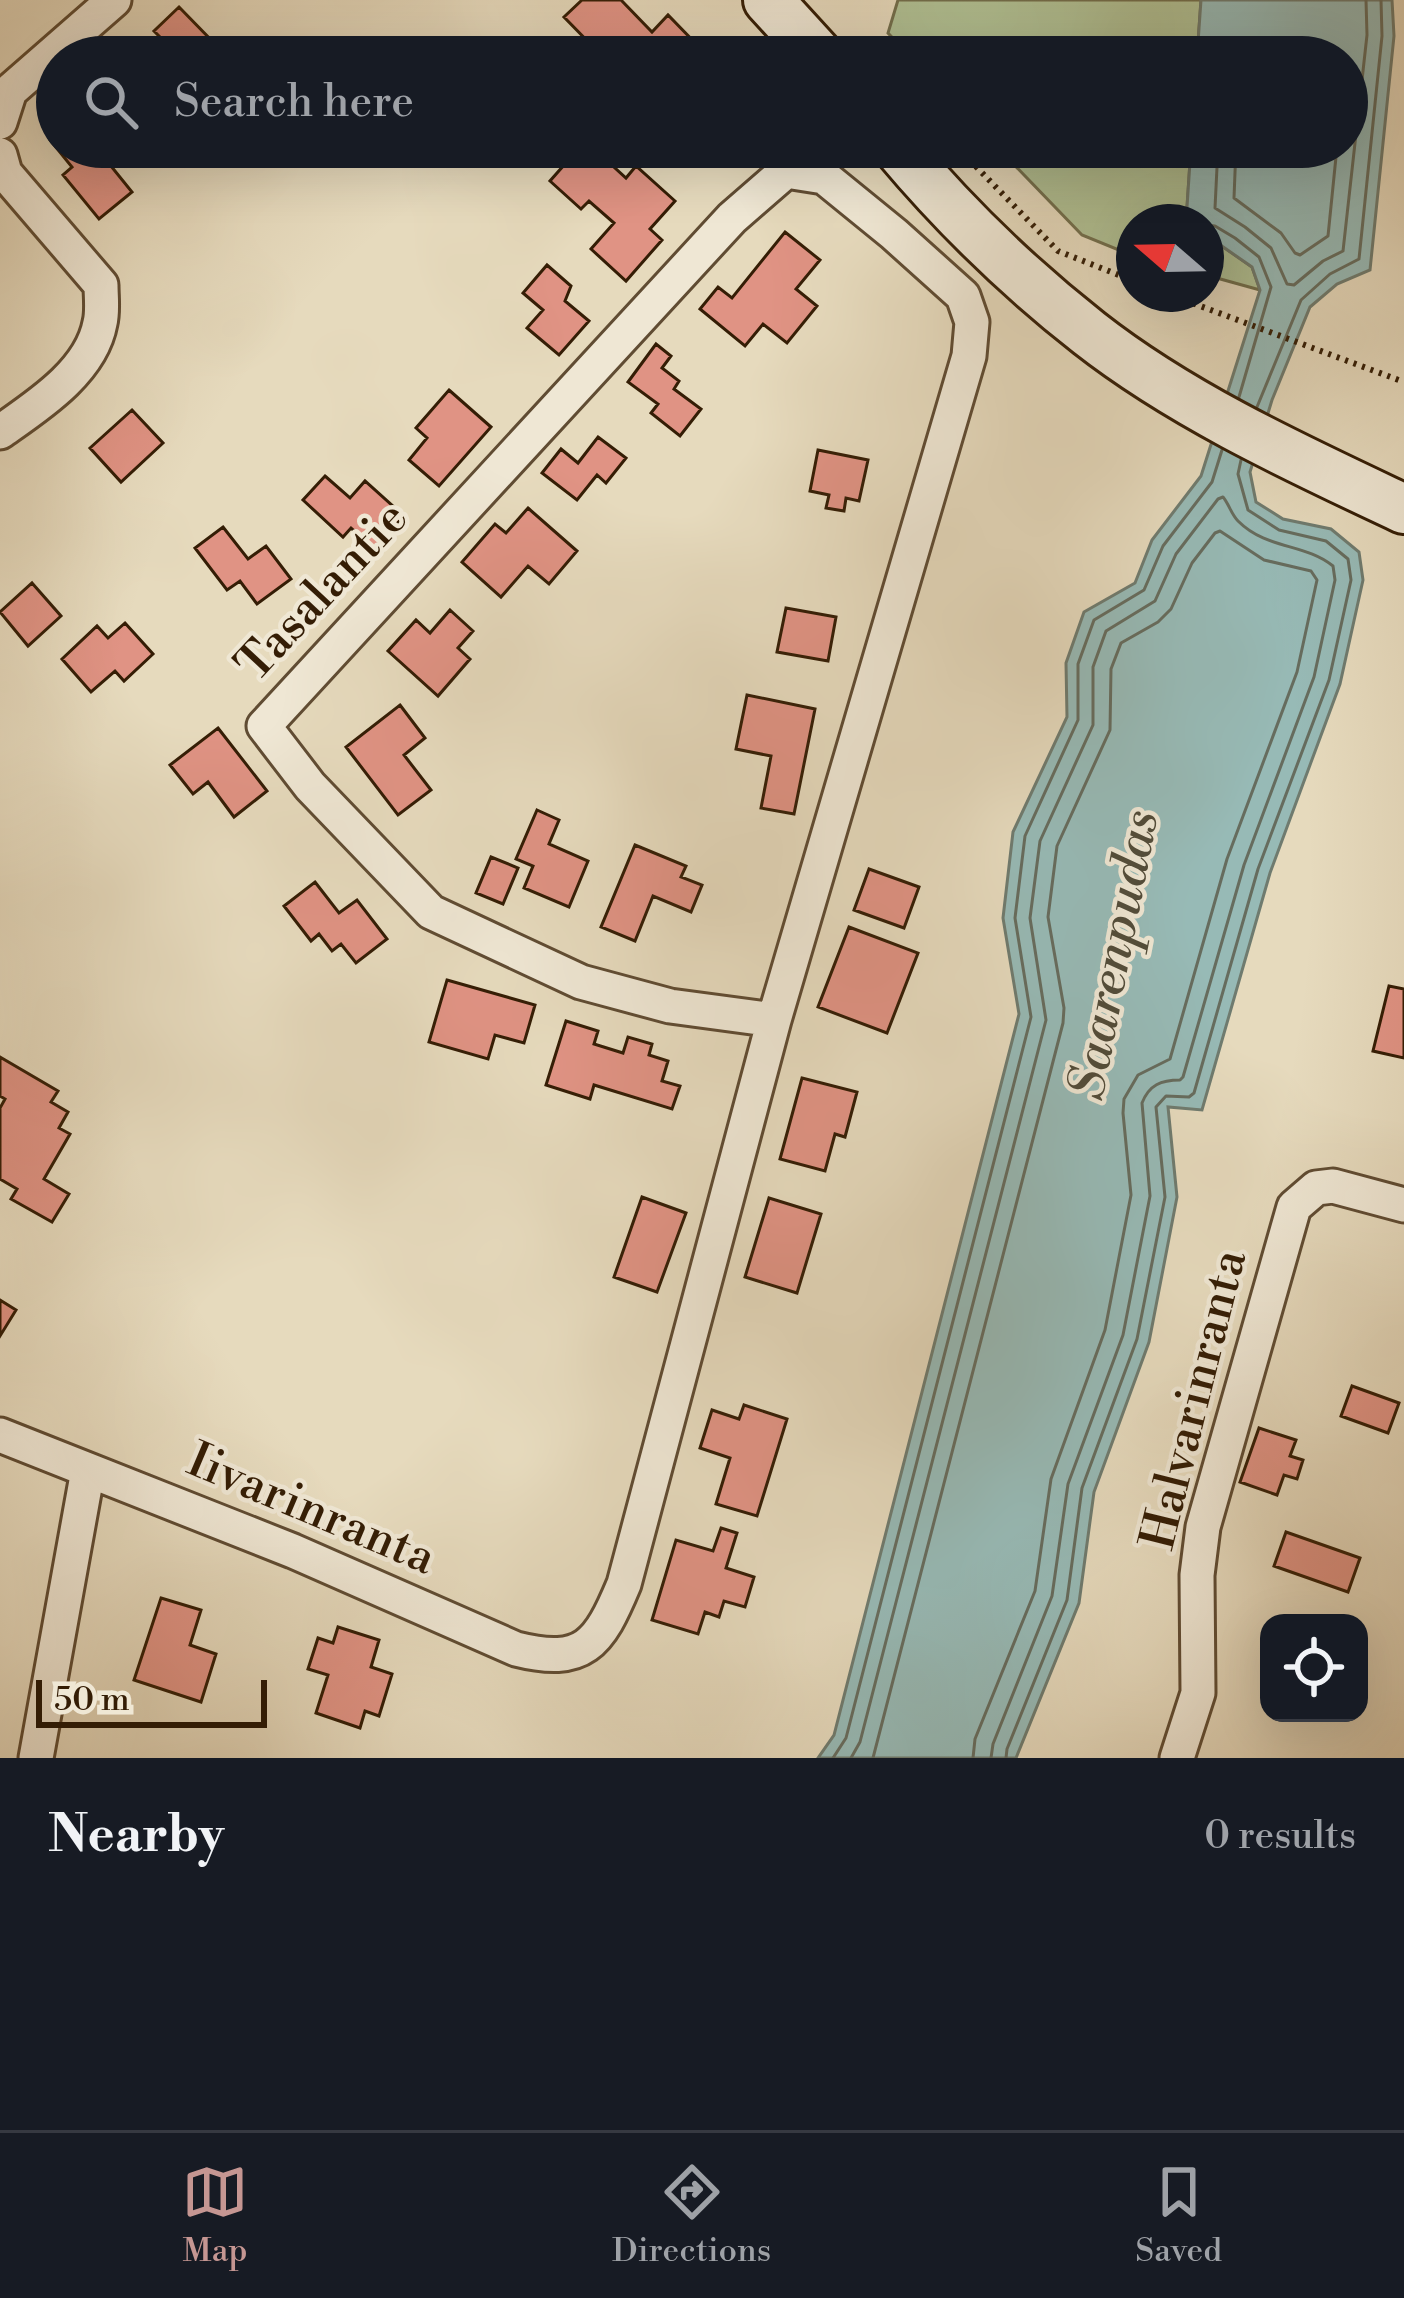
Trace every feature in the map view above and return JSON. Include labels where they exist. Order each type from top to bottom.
[{"type":"main road","points":[[767,0],[800,36]]},
{"type":"main road","points":[[914,168],[1091,335],[1184,396],[1404,509]]},
{"type":"street","points":[[73,36],[114,0]]},
{"type":"street","points":[[0,122],[10,91],[36,68]]},
{"type":"street","points":[[0,155],[5,173],[101,285],[100,326],[80,366],[49,399],[0,432]]},
{"type":"street","name":"Tasalantie","points":[[586,1648],[609,1621],[624,1584],[775,1020],[969,356],[972,322],[963,296],[824,177],[786,171],[732,218],[264,726],[310,786],[431,912],[581,982],[670,1006],[775,1020]]},
{"type":"street","points":[[894,234],[932,189]]},
{"type":"street","name":"Halvarinranta","points":[[1177,1758],[1198,1693],[1203,1527],[1294,1208],[1316,1188],[1333,1186],[1404,1204]]},
{"type":"street","name":"Iivarinranta","points":[[0,1435],[293,1551],[516,1648],[550,1657],[586,1648]]},
{"type":"street","points":[[36,1758],[88,1470]]},
{"type":"path","points":[[978,168],[1058,250],[1116,273]]},
{"type":"path","points":[[1215,312],[1404,382]]},
{"type":"green space","points":[[898,0],[1201,0],[1198,36],[888,33]]},
{"type":"green space","points":[[1017,168],[1190,168],[1187,204],[1116,204],[1116,249],[1082,235]]},
{"type":"green space","points":[[1224,248],[1252,267],[1260,290],[1224,280]]},
{"type":"water","name":"Saarenpudas","points":[[1201,0],[1392,0],[1394,36],[1370,270],[1337,284],[1310,307],[1272,400],[1250,472],[1256,502],[1283,519],[1331,529],[1359,552],[1363,580],[1340,684],[1270,873],[1202,1110],[1168,1107],[1177,1197],[1149,1342],[1094,1492],[1079,1603],[1016,1758],[818,1758],[834,1735],[1019,1014],[1003,918],[1013,832],[1067,717],[1066,663],[1084,612],[1135,583],[1152,540],[1201,476],[1260,290],[1252,267],[1224,248],[1224,204],[1187,204],[1190,168],[1368,168],[1368,36],[1198,36]]},
{"type":"building","points":[[582,0],[621,0],[652,32],[668,15],[688,36],[583,36],[564,17]]},
{"type":"building","points":[[179,7],[207,36],[159,36],[154,31]]},
{"type":"building","points":[[71,168],[113,168],[132,192],[99,219],[63,175]]},
{"type":"building","points":[[561,168],[615,168],[626,178],[638,168],[675,201],[650,229],[662,240],[626,281],[591,249],[614,223],[589,201],[581,209],[550,181]]},
{"type":"building","points":[[785,232],[820,260],[796,289],[817,306],[787,343],[763,324],[745,346],[700,309],[718,287],[732,298]]},
{"type":"building","points":[[547,265],[571,286],[565,301],[589,321],[559,355],[527,328],[543,310],[523,293]]},
{"type":"building","points":[[656,344],[671,356],[662,368],[679,381],[674,389],[701,409],[680,436],[651,413],[658,404],[628,382]]},
{"type":"building","points":[[449,390],[491,427],[439,486],[409,460],[427,438],[416,428]]},
{"type":"building","points":[[132,410],[163,443],[121,482],[90,448]]},
{"type":"building","points":[[598,437],[626,458],[606,483],[597,475],[577,500],[542,473],[561,449],[578,463]]},
{"type":"building","points":[[818,450],[868,460],[859,501],[846,498],[844,511],[826,508],[829,495],[810,491]]},
{"type":"building","points":[[325,476],[350,498],[365,481],[404,516],[374,548],[351,528],[343,537],[303,500]]},
{"type":"building","points":[[528,508],[577,551],[549,584],[528,566],[501,597],[462,562],[495,524],[506,533]]},
{"type":"building","points":[[223,527],[248,559],[266,546],[291,579],[257,604],[240,581],[227,590],[195,548]]},
{"type":"building","points":[[32,583],[61,616],[28,646],[0,612]]},
{"type":"building","points":[[786,608],[836,617],[828,661],[777,652]]},
{"type":"building","points":[[450,610],[473,631],[458,648],[470,659],[438,696],[388,651],[416,620],[430,633]]},
{"type":"building","points":[[125,623],[153,654],[124,681],[115,671],[91,692],[62,659],[97,626],[108,638]]},
{"type":"building","points":[[747,695],[815,709],[794,814],[761,808],[771,756],[736,749]]},
{"type":"building","points":[[400,705],[425,738],[404,755],[431,790],[398,815],[346,747]]},
{"type":"building","points":[[218,728],[267,791],[234,817],[208,782],[193,794],[170,765]]},
{"type":"building","points":[[537,810],[559,820],[549,844],[588,861],[569,907],[524,888],[533,866],[516,859]]},
{"type":"building","points":[[635,845],[686,866],[681,877],[702,885],[691,912],[653,896],[635,941],[601,927]]},
{"type":"building","points":[[491,857],[518,868],[503,904],[476,893]]},
{"type":"building","points":[[869,869],[919,887],[904,928],[854,910]]},
{"type":"building","points":[[315,882],[339,913],[357,900],[387,939],[356,963],[341,944],[332,951],[319,934],[311,941],[284,906]]},
{"type":"building","points":[[849,927],[918,953],[887,1033],[818,1007]]},
{"type":"building","points":[[447,980],[535,1005],[524,1043],[495,1035],[488,1059],[429,1042]]},
{"type":"building","points":[[1389,986],[1404,989],[1404,1058],[1373,1051]]},
{"type":"building","points":[[566,1021],[598,1031],[594,1044],[623,1053],[628,1037],[652,1044],[649,1055],[668,1061],[662,1081],[680,1086],[672,1109],[594,1085],[590,1099],[546,1085]]},
{"type":"building","points":[[0,1057],[58,1091],[51,1102],[68,1112],[59,1128],[70,1134],[44,1179],[69,1194],[52,1222],[11,1199],[17,1189],[0,1179],[0,1108],[5,1099],[0,1096]]},
{"type":"building","points":[[802,1078],[857,1092],[845,1137],[835,1134],[825,1171],[780,1159]]},
{"type":"building","points":[[642,1197],[686,1213],[657,1292],[614,1277]]},
{"type":"building","points":[[769,1198],[821,1214],[797,1293],[745,1277]]},
{"type":"building","points":[[0,1300],[16,1310],[0,1336]]},
{"type":"building","points":[[1352,1386],[1399,1403],[1388,1433],[1341,1416]]},
{"type":"building","points":[[744,1405],[787,1419],[757,1516],[716,1504],[730,1458],[700,1448],[712,1410],[739,1419]]},
{"type":"building","points":[[1259,1428],[1296,1440],[1290,1456],[1303,1460],[1297,1479],[1284,1475],[1277,1495],[1240,1482]]},
{"type":"building","points":[[721,1528],[737,1533],[726,1568],[754,1577],[745,1607],[724,1601],[719,1617],[705,1612],[698,1634],[652,1620],[676,1540],[713,1551]]},
{"type":"building","points":[[1286,1532],[1360,1558],[1348,1592],[1274,1566]]},
{"type":"building","points":[[161,1598],[201,1610],[190,1645],[216,1654],[201,1702],[134,1680]]},
{"type":"building","points":[[338,1627],[379,1640],[371,1667],[392,1674],[379,1716],[365,1711],[360,1728],[316,1713],[328,1675],[308,1669],[318,1638],[333,1643]]}]
